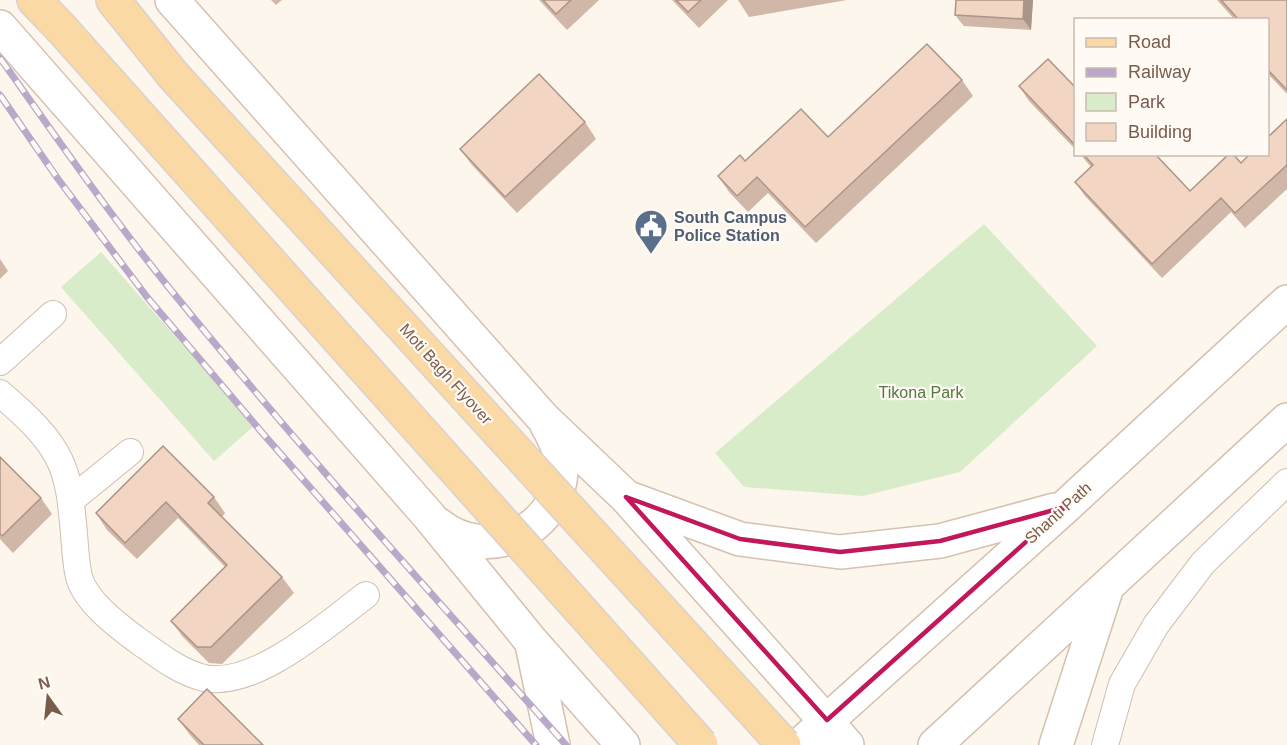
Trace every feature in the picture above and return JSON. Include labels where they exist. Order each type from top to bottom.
[{"type":"main road","points":[[34,0],[701,745]]},
{"type":"main road","name":"Moti Bagh Flyover","points":[[113,0],[173,75],[784,745]]},
{"type":"street","points":[[172,0],[543,418],[626,497],[837,733]]},
{"type":"street","points":[[0,27],[429,516],[531,641],[623,745]]},
{"type":"street","name":"Shanti Path","points":[[800,745],[837,733],[1065,507],[1287,302]]},
{"type":"street","points":[[0,362],[53,314]]},
{"type":"street","points":[[0,393],[42,432],[60,460],[70,500],[79,577],[88,597],[127,632],[179,669],[205,678],[231,677],[257,669],[288,654],[366,595]]},
{"type":"street","points":[[429,516],[452,535],[480,543],[510,539],[536,524],[554,501],[561,473],[558,444],[543,418]]},
{"type":"street","points":[[934,745],[1287,420]]},
{"type":"street","points":[[70,500],[130,452]]},
{"type":"street","points":[[1105,745],[1122,684],[1156,625],[1203,563],[1287,482]]},
{"type":"street","points":[[626,497],[740,539],[840,552],[940,541],[1065,507]]},
{"type":"street","points":[[1056,745],[1107,588]]},
{"type":"street","points":[[531,641],[553,745]]},
{"type":"highlighted area","points":[[626,497],[740,539],[840,552],[940,541],[1065,507],[863,688],[827,720]]},
{"type":"green space","name":"Tikona Park","points":[[984,224],[1097,346],[960,472],[863,496],[744,487],[715,453]]},
{"type":"green space","points":[[101,252],[254,426],[214,461],[61,287]]},
{"type":"building","points":[[543,0],[571,0],[556,14]]},
{"type":"building","points":[[676,0],[701,0],[688,12]]},
{"type":"building","points":[[956,0],[1024,0],[1023,19],[955,15]]},
{"type":"building","points":[[1221,0],[1287,0],[1287,90],[1269,71],[1269,18],[1237,18]]},
{"type":"building","points":[[927,44],[962,80],[805,227],[757,177],[737,196],[718,176],[740,155],[745,161],[801,109],[828,137]]},
{"type":"building","points":[[1048,59],[1074,86],[1074,144],[1019,86]]},
{"type":"building","points":[[539,74],[585,122],[505,197],[460,149]]},
{"type":"building","points":[[1287,119],[1287,165],[1235,213],[1221,198],[1152,264],[1075,182],[1093,165],[1085,156],[1157,156],[1190,191],[1227,156],[1235,156],[1241,163],[1248,156],[1269,156],[1269,136]]},
{"type":"building","points":[[163,446],[214,497],[208,503],[282,577],[211,647],[197,647],[171,621],[227,565],[166,502],[125,543],[96,513]]},
{"type":"building","points":[[0,457],[41,498],[2,536],[0,534]]},
{"type":"building","points":[[207,689],[263,745],[204,745],[178,719]]},
{"type":"railway","points":[[0,58],[123,229],[214,343],[363,517],[566,745]]},
{"type":"railway","points":[[0,95],[58,179],[147,297],[265,436],[536,745]]},
{"type":"place","name":"South Campus Police Station","points":[[651,255]]}]
